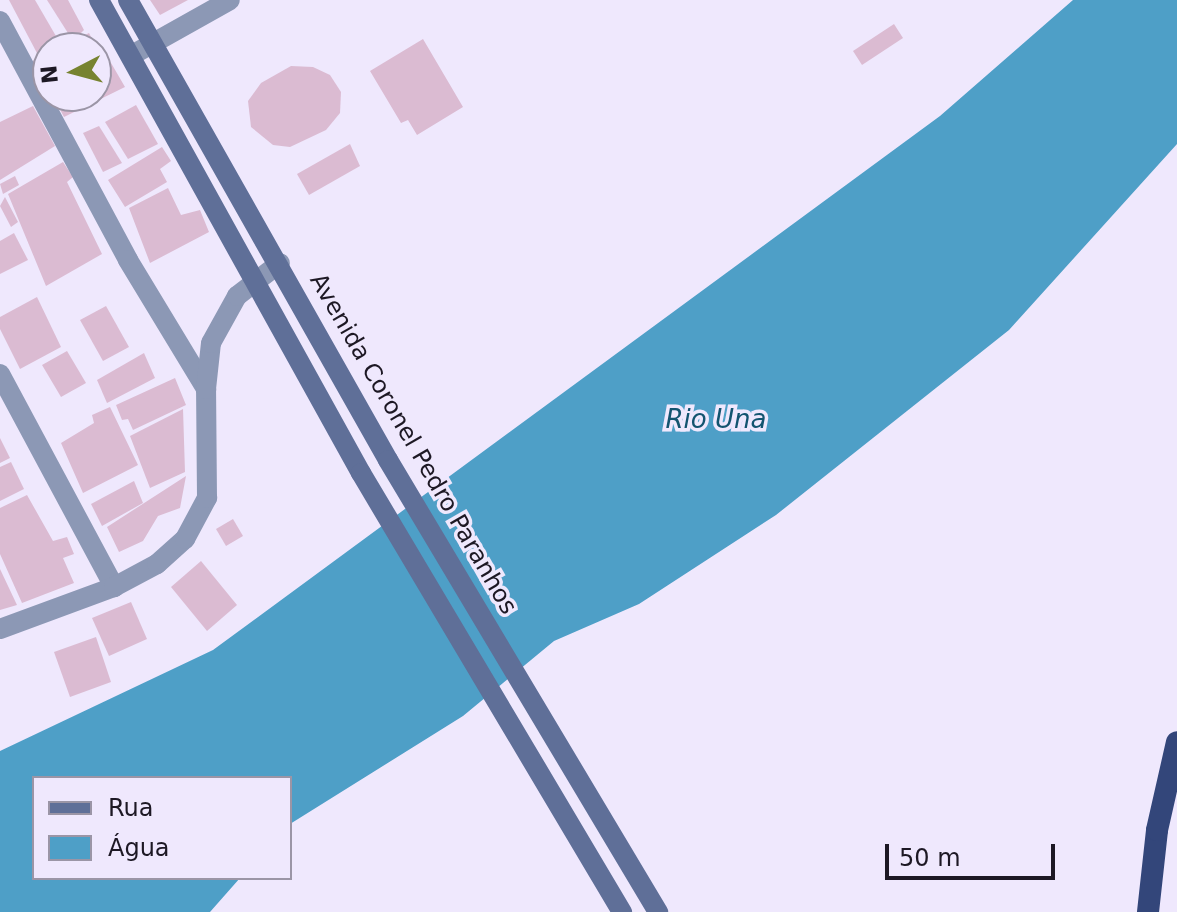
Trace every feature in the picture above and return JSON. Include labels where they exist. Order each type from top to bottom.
[{"type":"highway","points":[[1148,912],[1157,830],[1177,742]]},
{"type":"main road","points":[[99,0],[361,473],[622,912]]},
{"type":"main road","name":"Avenida Coronel Pedro Paranhos","points":[[128,0],[280,263],[388,460],[658,912]]},
{"type":"street","points":[[132,55],[230,0]]},
{"type":"street","points":[[0,21],[128,260],[206,389]]},
{"type":"street","points":[[0,629],[114,587],[157,564],[196,523],[207,498],[206,389],[211,343],[223,313],[255,278],[280,263]]},
{"type":"street","points":[[0,374],[114,587]]},
{"type":"water","name":"Rio Una","points":[[1073,0],[1177,0],[1177,144],[1009,330],[776,515],[639,604],[554,641],[463,716],[292,823],[292,776],[32,776],[32,880],[238,880],[210,912],[0,912],[0,751],[213,650],[940,116]]},
{"type":"building","points":[[9,0],[35,0],[54,32],[32,32],[32,44]]},
{"type":"building","points":[[47,0],[68,0],[84,30],[67,32]]},
{"type":"building","points":[[150,0],[188,0],[160,15]]},
{"type":"building","points":[[894,24],[903,38],[862,65],[853,51]]},
{"type":"building","points":[[423,39],[463,107],[417,135],[408,120],[401,123],[370,71]]},
{"type":"building","points":[[112,65],[125,87],[112,93]]},
{"type":"building","points":[[291,66],[313,67],[330,75],[341,92],[340,113],[326,130],[290,147],[273,145],[251,127],[248,101],[261,83]]},
{"type":"building","points":[[136,105],[158,144],[128,159],[105,122]]},
{"type":"building","points":[[32,106],[32,112],[36,112],[55,146],[0,180],[0,122]]},
{"type":"building","points":[[99,126],[122,163],[103,172],[83,133]]},
{"type":"building","points":[[350,144],[360,166],[309,195],[297,174]]},
{"type":"building","points":[[162,147],[171,161],[160,169],[167,182],[125,207],[108,180]]},
{"type":"building","points":[[63,162],[73,177],[67,182],[102,254],[46,286],[8,194]]},
{"type":"building","points":[[15,176],[19,185],[3,194],[0,184]]},
{"type":"building","points":[[168,188],[181,215],[200,210],[209,232],[150,263],[129,208]]},
{"type":"building","points":[[5,197],[18,222],[11,227],[0,206]]},
{"type":"building","points":[[14,233],[28,260],[0,274],[0,241]]},
{"type":"building","points":[[37,297],[61,347],[20,369],[0,329],[0,317]]},
{"type":"building","points":[[106,306],[129,347],[103,361],[80,320]]},
{"type":"building","points":[[67,351],[86,383],[61,397],[42,365]]},
{"type":"building","points":[[144,353],[155,378],[107,403],[97,380]]},
{"type":"building","points":[[175,378],[186,405],[133,430],[128,419],[122,420],[116,405]]},
{"type":"building","points":[[110,407],[138,465],[83,493],[61,443],[94,423],[92,415]]},
{"type":"building","points":[[183,409],[185,472],[150,488],[130,436]]},
{"type":"building","points":[[0,438],[10,458],[0,463]]},
{"type":"building","points":[[11,462],[24,489],[0,501],[0,467]]},
{"type":"building","points":[[186,476],[180,508],[158,516],[143,541],[119,552],[107,527]]},
{"type":"building","points":[[134,481],[143,503],[102,526],[91,504]]},
{"type":"building","points":[[27,495],[53,541],[67,537],[74,554],[63,558],[74,583],[22,603],[0,554],[0,508]]},
{"type":"building","points":[[233,519],[243,536],[226,546],[216,529]]},
{"type":"building","points":[[201,561],[237,605],[207,631],[171,587]]},
{"type":"building","points":[[0,569],[17,605],[0,610]]},
{"type":"building","points":[[131,602],[147,639],[109,656],[92,618]]},
{"type":"building","points":[[96,637],[111,682],[70,697],[54,652]]}]
